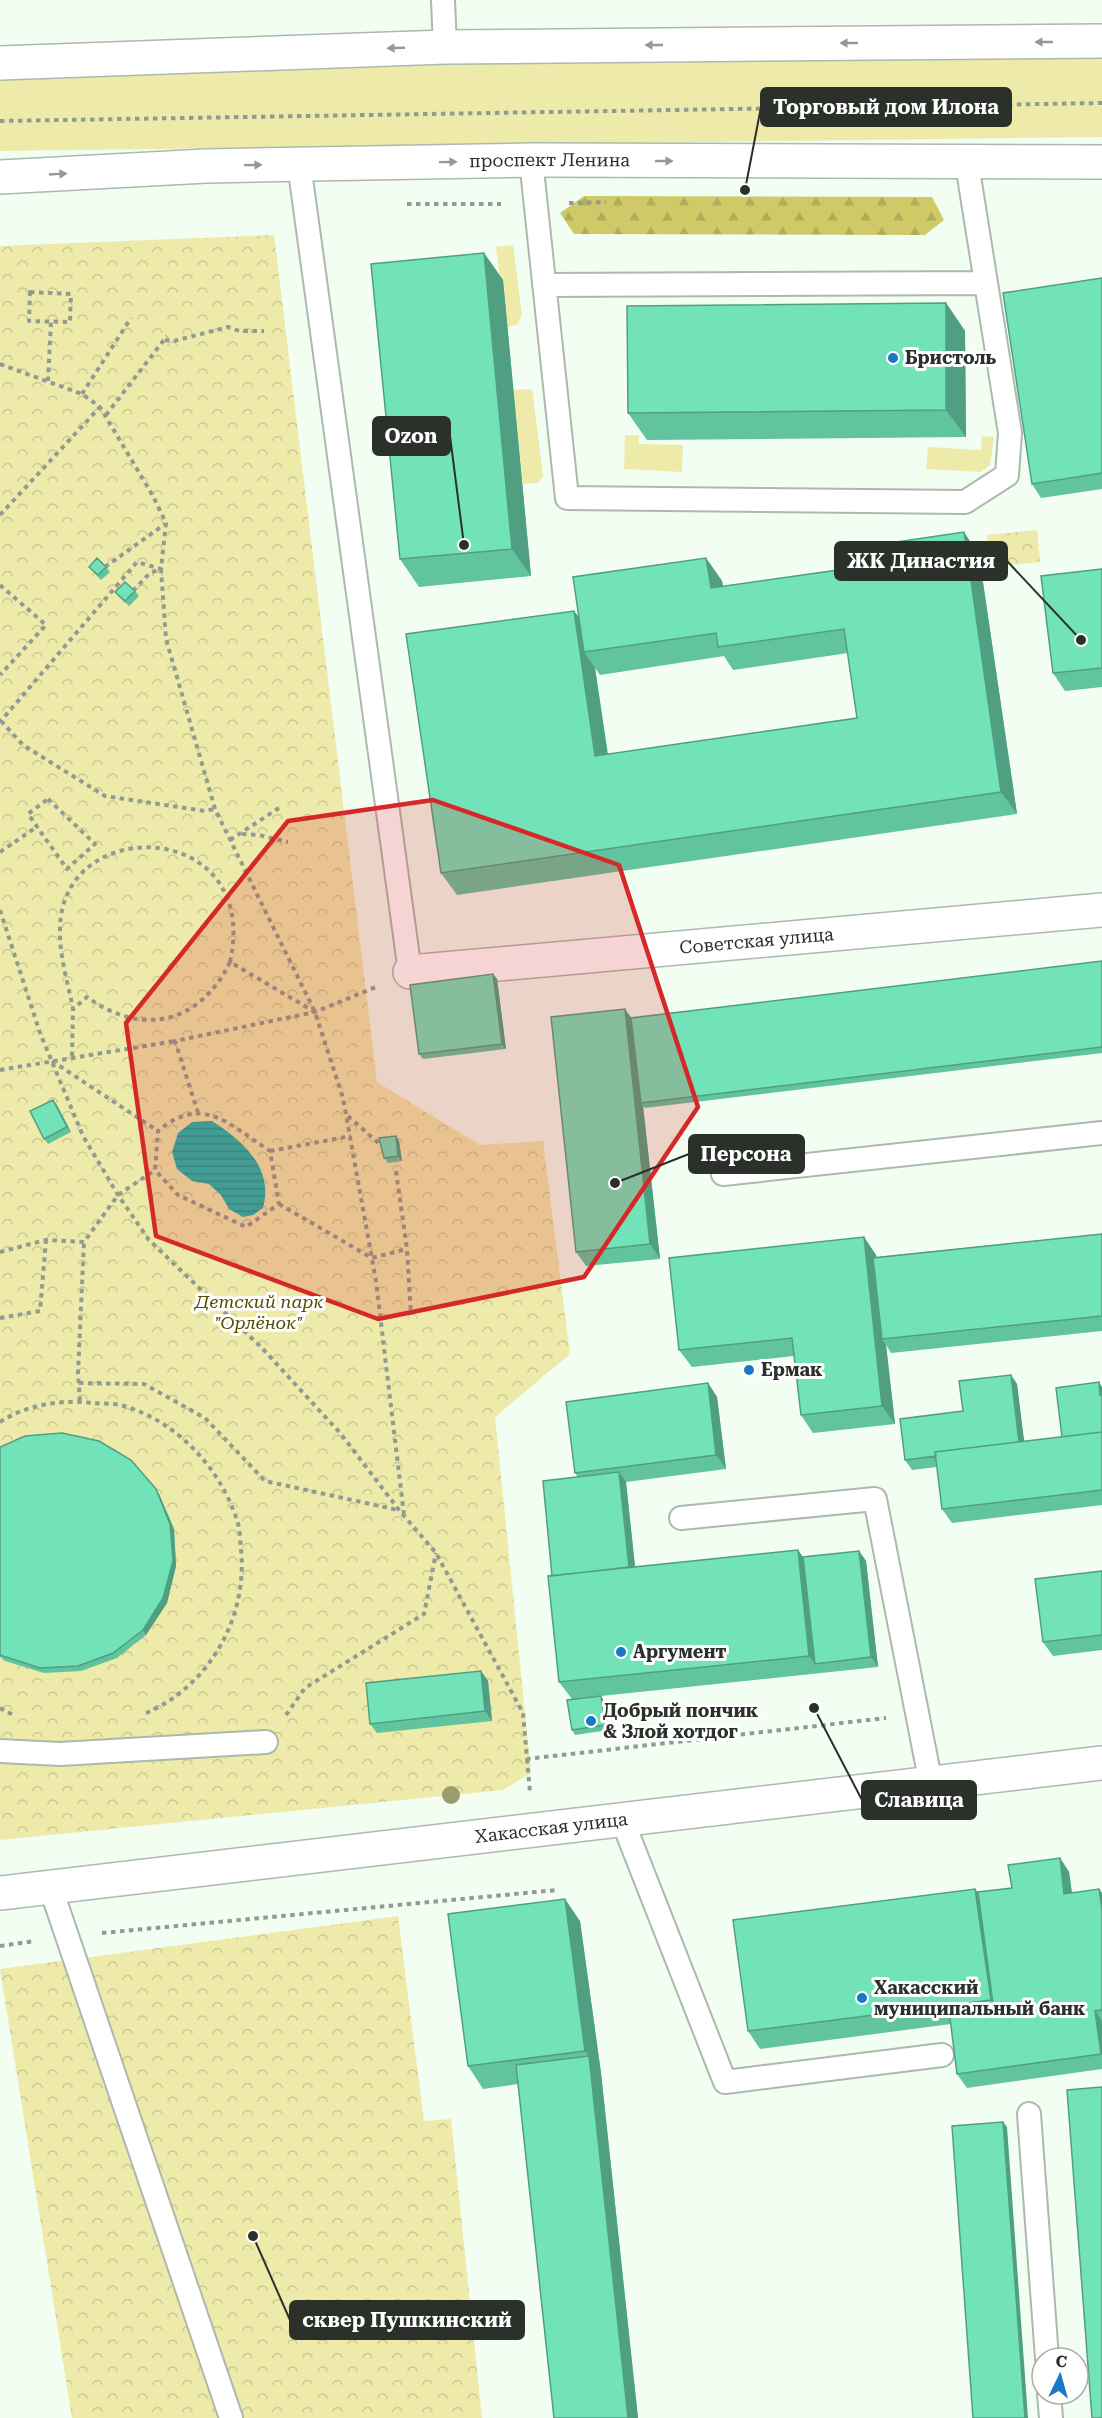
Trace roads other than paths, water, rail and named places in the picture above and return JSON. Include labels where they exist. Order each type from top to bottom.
[{"type":"street","points":[[0,63],[445,47],[1102,41]]},
{"type":"street","name":"проспект Ленина","points":[[0,177],[299,164],[531,160],[967,164],[1102,162]]},
{"type":"street","name":"Советская улица","points":[[410,972],[1102,910]]},
{"type":"street","name":"Хакасская улица","points":[[0,1893],[623,1822],[1102,1763]]},
{"type":"lane","points":[[443,0],[445,47]]},
{"type":"lane","points":[[531,160],[567,498],[965,502],[1007,475],[1010,433],[967,164]]},
{"type":"lane","points":[[299,164],[410,972]]},
{"type":"lane","points":[[544,285],[985,283]]},
{"type":"lane","points":[[723,1174],[1102,1133]]},
{"type":"lane","points":[[681,1518],[875,1499],[931,1784]]},
{"type":"lane","points":[[0,1751],[60,1754],[266,1742]]},
{"type":"lane","points":[[623,1822],[726,2082],[942,2055]]},
{"type":"lane","points":[[50,1886],[231,2418]]},
{"type":"lane","points":[[1029,2114],[1046,2346]]},
{"type":"water","points":[[212,1121],[235,1137],[260,1168],[264,1180],[263,1208],[253,1215],[243,1217],[229,1209],[221,1195],[209,1184],[192,1181],[177,1169],[172,1152],[178,1133],[192,1122]]},
{"type":"place","name":"Торговый дом Илона","points":[[745,190]]},
{"type":"place","name":"Бристоль","points":[[893,358]]},
{"type":"place","name":"Ozon","points":[[464,545]]},
{"type":"place","name":"ЖК Династия","points":[[1081,640]]},
{"type":"place","name":"Персона","points":[[615,1183]]},
{"type":"place","name":"Ермак","points":[[749,1370]]},
{"type":"place","name":"Аргумент","points":[[621,1652]]},
{"type":"place","name":"Славица","points":[[814,1708]]},
{"type":"place","name":"Добрый пончик & Злой хотдог","points":[[591,1721]]},
{"type":"place","name":"Хакасский муниципальный банк","points":[[862,1998]]},
{"type":"place","name":"сквер Пушкинский","points":[[253,2236]]},
{"type":"park label","name":"Детский парк \"Орлёнок\"","points":[[259,1312]]}]
